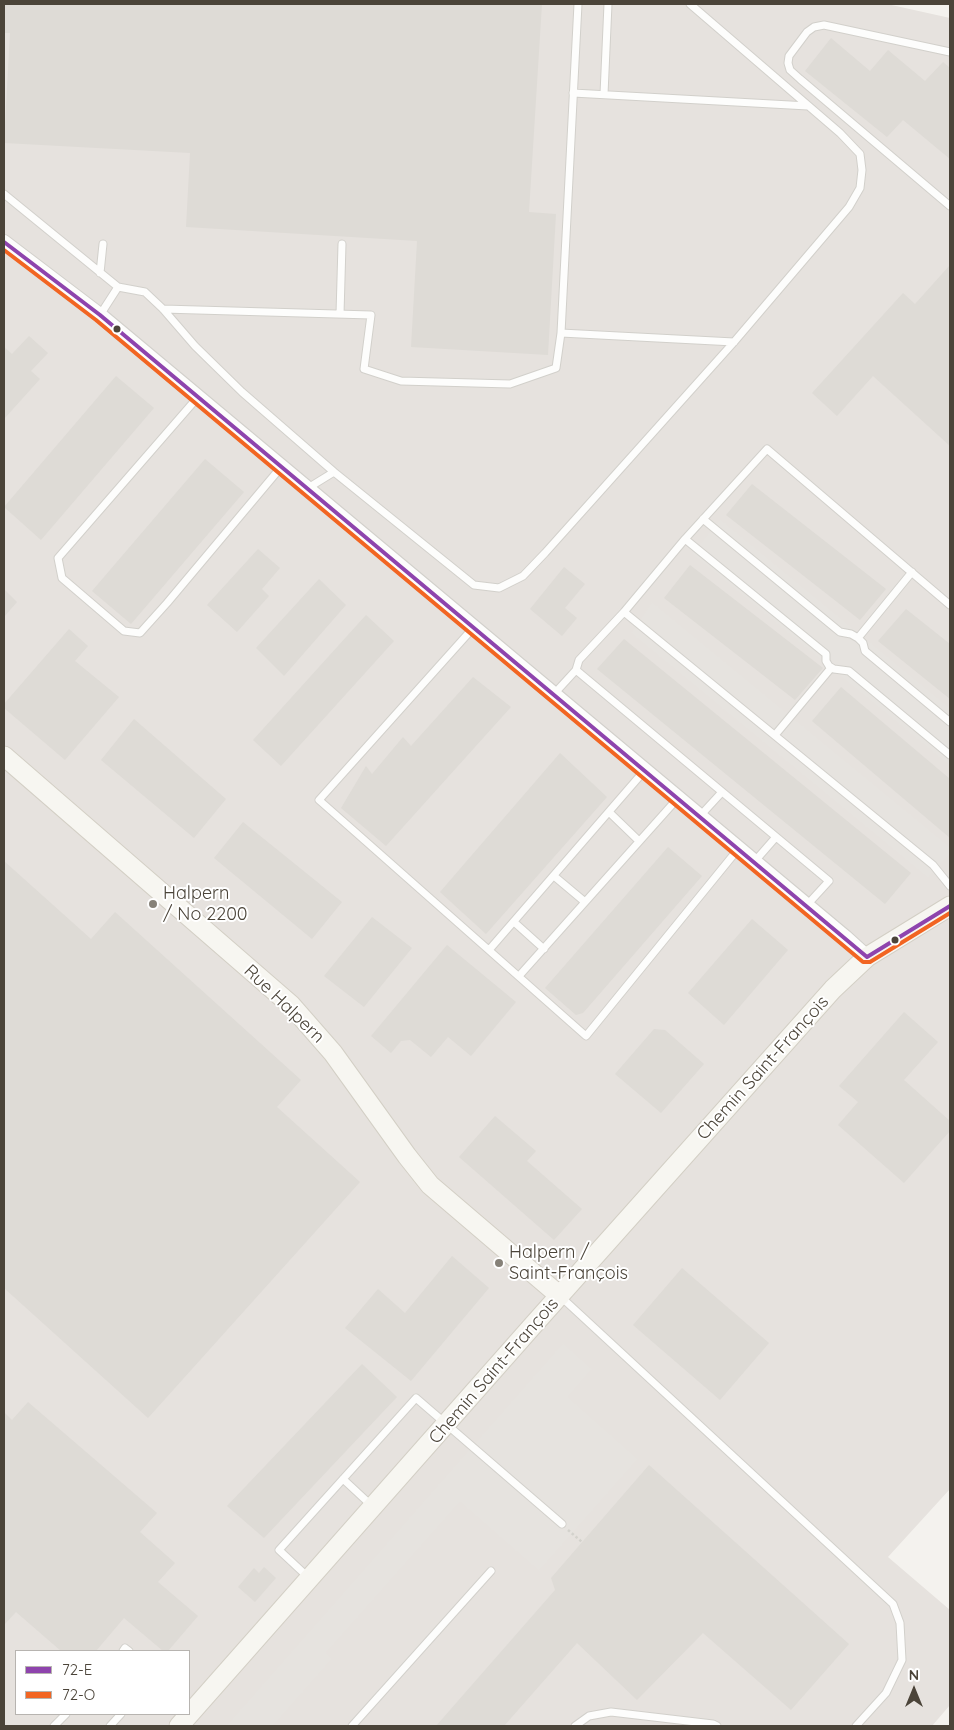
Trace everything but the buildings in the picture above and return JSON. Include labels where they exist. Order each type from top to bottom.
[{"type":"street","points":[[4,242],[100,315],[755,861],[867,957]]},
{"type":"street","name":"Rue Halpern","points":[[4,756],[290,1005],[333,1053],[430,1185],[560,1296]]},
{"type":"street","name":"Chemin Saint-François","points":[[190,1714],[833,989],[867,957],[950,906]]},
{"type":"street","name":"Chemin Saint-François","points":[[179,1726],[189,1715]]},
{"type":"lane","points":[[163,308],[371,315],[364,369],[400,381],[510,384],[556,368],[561,333],[578,4]]},
{"type":"lane","points":[[604,94],[608,4]]},
{"type":"lane","points":[[4,194],[118,288],[145,292],[163,308],[196,346],[242,392],[334,472],[474,586],[499,588],[523,576],[539,560],[734,342],[849,207],[860,188],[862,170],[860,154],[840,133],[690,4]]},
{"type":"lane","points":[[950,52],[824,25],[814,27],[807,32],[789,56],[788,63],[790,70],[800,79],[950,206]]},
{"type":"lane","points":[[573,92],[808,106]]},
{"type":"lane","points":[[100,273],[102,244]]},
{"type":"lane","points":[[340,314],[342,244]]},
{"type":"lane","points":[[100,315],[118,288]]},
{"type":"lane","points":[[561,333],[734,342]]},
{"type":"lane","points":[[198,398],[58,558],[62,578],[124,631],[140,633],[168,603],[282,466]]},
{"type":"lane","points":[[554,694],[576,670],[579,660],[624,612],[685,539],[767,449],[950,605]]},
{"type":"lane","points":[[308,488],[334,472]]},
{"type":"lane","points":[[703,519],[840,632],[851,634],[858,638],[863,643],[865,651],[950,722]]},
{"type":"lane","points":[[685,539],[826,654],[826,661],[831,668],[849,671],[950,755]]},
{"type":"lane","points":[[858,638],[912,572]]},
{"type":"lane","points":[[624,612],[933,865],[950,886]]},
{"type":"lane","points":[[474,627],[319,800],[586,1036],[739,848]]},
{"type":"lane","points":[[775,735],[831,668]]},
{"type":"lane","points":[[576,670],[829,881],[807,905]]},
{"type":"lane","points":[[489,950],[646,770]]},
{"type":"lane","points":[[700,816],[722,792]]},
{"type":"lane","points":[[519,976],[678,798]]},
{"type":"lane","points":[[609,812],[640,841]]},
{"type":"lane","points":[[755,861],[776,837]]},
{"type":"lane","points":[[554,876],[585,902]]},
{"type":"lane","points":[[514,922],[544,949]]},
{"type":"lane","points":[[560,1296],[893,1604],[900,1624],[902,1660],[886,1693],[856,1726]]},
{"type":"lane","points":[[311,1579],[279,1550],[416,1398],[562,1524]]},
{"type":"lane","points":[[343,1479],[373,1508]]},
{"type":"lane","points":[[352,1726],[490,1571]]},
{"type":"lane","points":[[575,1726],[589,1716],[611,1712],[717,1726]]},
{"type":"lane","points":[[54,1726],[65,1715]]},
{"type":"lane","points":[[110,1726],[120,1715]]},
{"type":"path","points":[[571,1533],[582,1542]]},
{"type":"shaded area","points":[[4,4],[887,4],[950,18],[950,1489],[888,1557],[950,1610],[950,1705],[932,1726],[4,1726]]},
{"type":"shaded area","points":[[720,519],[950,708],[950,766],[692,554]]},
{"type":"shaded area","points":[[652,602],[950,847],[950,854],[928,878],[631,633]]},
{"type":"shaded area","points":[[563,1343],[592,1369],[568,1397],[638,1459],[539,1571],[460,1502],[326,1653],[332,1659],[273,1726],[226,1726]]},
{"type":"transit line","name":"72-E","points":[[4,242],[100,315],[867,957],[950,906]]},
{"type":"transit line","name":"72-O","points":[[4,250],[96,320],[863,962],[870,962],[950,913]]},
{"type":"place","name":"Halpern / No 2200","points":[[153,904]]},
{"type":"place","name":"Halpern / Saint-François","points":[[499,1263]]}]
